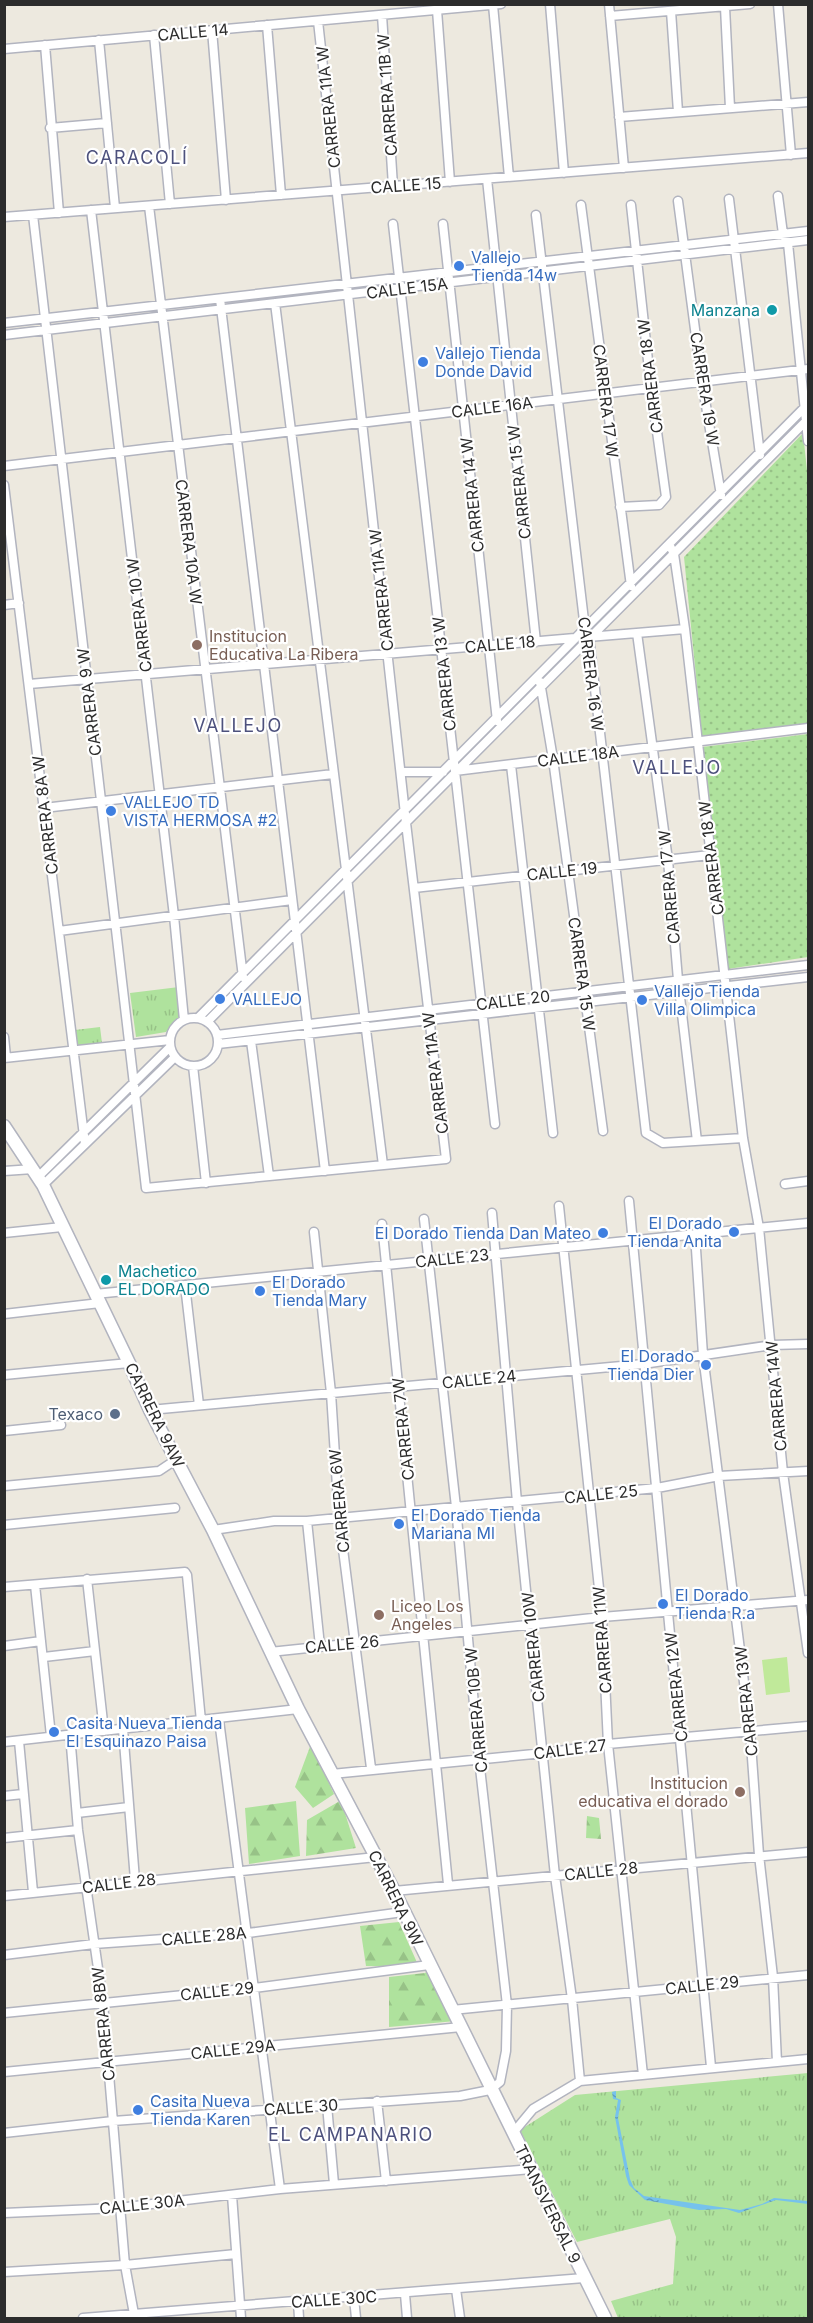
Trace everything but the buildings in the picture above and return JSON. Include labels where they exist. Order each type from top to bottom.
[{"type":"main road","name":"CARRERA 9AW","points":[[4,1126],[38,1177],[150,1410],[213,1530],[298,1709]]},
{"type":"main road","name":"CARRERA 9W","points":[[298,1709],[462,2027],[490,2090]]},
{"type":"main road","name":"TRANSVERSAL 9","points":[[490,2090],[532,2169],[604,2319]]},
{"type":"street","name":"CARRERA 11B W","points":[[393,186],[382,15],[501,4]]},
{"type":"street","points":[[550,4],[564,173]]},
{"type":"street","points":[[609,4],[624,168]]},
{"type":"street","points":[[610,16],[750,4]]},
{"type":"street","points":[[778,4],[791,154]]},
{"type":"street","points":[[493,5],[509,177]]},
{"type":"street","points":[[725,7],[730,108]]},
{"type":"street","points":[[436,10],[450,182]]},
{"type":"street","points":[[671,11],[678,112]]},
{"type":"street","name":"CALLE 14","points":[[4,49],[382,15]]},
{"type":"street","name":"CARRERA 11A W","points":[[318,21],[406,823],[446,1159],[383,1165]]},
{"type":"street","points":[[267,25],[281,195]]},
{"type":"street","points":[[212,30],[226,200]]},
{"type":"street","points":[[154,35],[170,204]]},
{"type":"street","points":[[99,40],[115,208]]},
{"type":"street","points":[[45,45],[50,128],[59,213]]},
{"type":"street","points":[[619,117],[808,102]]},
{"type":"street","points":[[50,128],[106,123]]},
{"type":"street","name":"CALLE 15","points":[[4,217],[808,153]]},
{"type":"street","name":"CARRERA 15 W","points":[[487,179],[536,642]]},
{"type":"street","points":[[778,196],[783,234],[788,243],[805,369],[808,441]]},
{"type":"street","points":[[729,200],[762,466]]},
{"type":"street","name":"CARRERA 19 W","points":[[678,201],[702,382],[723,504]]},
{"type":"street","name":"CARRERA 17 W","points":[[581,205],[632,596]]},
{"type":"street","name":"CARRERA 18 W","points":[[620,507],[659,505],[666,497],[651,388],[631,205]]},
{"type":"street","name":"CARRERA 10A W","points":[[149,206],[176,446],[244,985]]},
{"type":"street","name":"CARRERA 10 W","points":[[92,210],[174,916],[184,1020]]},
{"type":"street","name":"CARRERA 9 W","points":[[33,215],[146,1188],[206,1183]]},
{"type":"street","name":"CARRERA 16 W","points":[[536,215],[646,1132],[663,1143],[697,1141]]},
{"type":"street","name":"CARRERA 13 W","points":[[393,224],[495,1124]]},
{"type":"street","name":"CARRERA 14 W","points":[[443,224],[497,731]]},
{"type":"street","name":"CALLE 15A","points":[[4,335],[686,255],[783,234],[808,231]]},
{"type":"street","name":"CALLE 15A","points":[[4,323],[684,245],[788,243],[808,240]]},
{"type":"street","points":[[285,291],[287,302]]},
{"type":"street","points":[[220,299],[325,1171]]},
{"type":"street","points":[[193,1066],[206,1183],[383,1165],[345,883],[274,303]]},
{"type":"street","name":"CALLE 16A","points":[[4,466],[805,369]]},
{"type":"street","points":[[401,772],[442,772],[454,767],[497,731],[542,686],[631,583],[807,406]]},
{"type":"street","points":[[207,1022],[406,823],[496,718],[574,638],[587,633],[632,596],[807,420]]},
{"type":"street","name":"CARRERA 8A W","points":[[4,485],[85,1144]]},
{"type":"street","name":"CARRERA 18 W","points":[[669,544],[674,554],[685,629],[743,1138]]},
{"type":"street","points":[[4,568],[15,568]]},
{"type":"street","points":[[4,605],[19,603]]},
{"type":"street","points":[[587,633],[637,633],[685,629]]},
{"type":"street","name":"CARRERA 17 W","points":[[637,633],[668,860],[679,992],[697,1141]]},
{"type":"street","name":"CALLE 18","points":[[29,684],[574,638]]},
{"type":"street","name":"CARRERA 15 W","points":[[538,676],[542,686],[553,759],[603,1131]]},
{"type":"street","name":"CALLE 18A","points":[[454,767],[511,765],[808,728]]},
{"type":"street","points":[[511,765],[553,1133]]},
{"type":"street","points":[[198,1018],[442,772]]},
{"type":"street","points":[[44,808],[333,774]]},
{"type":"street","name":"CALLE 19","points":[[414,888],[710,855]]},
{"type":"street","points":[[59,931],[292,900]]},
{"type":"street","name":"CALLE 20","points":[[217,1035],[808,965]]},
{"type":"street","points":[[781,968],[782,980]]},
{"type":"street","name":"CALLE 20","points":[[218,1044],[808,977]]},
{"type":"street","points":[[198,1018],[207,1022],[217,1035],[218,1044],[210,1060],[193,1066],[183,1064],[175,1057],[170,1043],[172,1031],[184,1020],[198,1018]]},
{"type":"street","points":[[4,1037],[5,1058],[129,1044],[170,1043]]},
{"type":"street","points":[[251,1041],[269,1176]]},
{"type":"street","points":[[38,1177],[170,1043]]},
{"type":"street","points":[[4,1172],[38,1177],[85,1144],[175,1057]]},
{"type":"street","points":[[697,1141],[743,1138]]},
{"type":"street","name":"CARRERA 14W","points":[[743,1138],[759,1228],[783,1473],[806,1600],[808,1653]]},
{"type":"street","points":[[785,1184],[808,1181]]},
{"type":"street","name":"CARRERA 12W","points":[[628,1201],[705,1984],[711,2067]]},
{"type":"street","name":"CARRERA 11W","points":[[560,1206],[602,1617],[608,1744],[643,2075]]},
{"type":"street","name":"CARRERA 10W","points":[[492,1213],[517,1502],[555,1876],[573,1999],[580,2081]]},
{"type":"street","name":"CARRERA 10B W","points":[[424,1219],[469,1632],[479,1759],[507,2005],[503,2072],[500,2082],[490,2090]]},
{"type":"street","name":"CALLE 23","points":[[4,1314],[185,1285],[808,1223]]},
{"type":"street","name":"CARRERA 7W","points":[[382,1224],[448,1884]]},
{"type":"street","points":[[4,1233],[62,1227]]},
{"type":"street","name":"CARRERA 6W","points":[[314,1232],[331,1393],[339,1518],[370,1768]]},
{"type":"street","name":"CARRERA 13W","points":[[695,1234],[703,1355],[750,1730],[759,1855],[773,1977],[777,2062]]},
{"type":"street","points":[[185,1285],[199,1405]]},
{"type":"street","name":"CALLE 24","points":[[150,1410],[643,1364],[772,1345],[808,1344]]},
{"type":"street","points":[[4,1375],[129,1363]]},
{"type":"street","points":[[4,1431],[61,1425]]},
{"type":"street","points":[[4,1486],[159,1471],[177,1459]]},
{"type":"street","name":"CALLE 25","points":[[213,1530],[274,1521],[307,1521],[412,1512],[657,1488],[719,1476],[808,1471]]},
{"type":"street","points":[[4,1525],[175,1508]]},
{"type":"street","points":[[307,1521],[320,1646]]},
{"type":"street","points":[[4,1587],[182,1571],[188,1575],[201,1721]]},
{"type":"street","points":[[87,1580],[104,1731]]},
{"type":"street","points":[[35,1585],[51,1736]]},
{"type":"street","name":"CALLE 26","points":[[270,1652],[602,1617],[806,1600]]},
{"type":"street","points":[[4,1646],[41,1641]]},
{"type":"street","points":[[44,1657],[95,1651]]},
{"type":"street","points":[[4,1742],[298,1709]]},
{"type":"street","points":[[219,1719],[261,2046],[272,2109],[280,2189]]},
{"type":"street","name":"CALLE 27","points":[[332,1774],[370,1768],[544,1753],[608,1744],[808,1726]]},
{"type":"street","points":[[123,1729],[135,1880]]},
{"type":"street","name":"CARRERA 8BW","points":[[70,1734],[78,1830],[88,1886],[103,2003],[118,2208],[134,2314]]},
{"type":"street","points":[[19,1741],[33,1892]]},
{"type":"street","points":[[4,1796],[23,1794]]},
{"type":"street","points":[[77,1813],[129,1807]]},
{"type":"street","points":[[4,1838],[78,1830]]},
{"type":"street","name":"CALLE 28","points":[[393,1891],[448,1884],[808,1852]]},
{"type":"street","name":"CALLE 28","points":[[4,1896],[135,1880],[376,1857]]},
{"type":"street","name":"CALLE 28A","points":[[4,1955],[94,1944],[248,1933],[404,1912]]},
{"type":"street","name":"CALLE 29","points":[[4,2013],[255,1988],[429,1965]]},
{"type":"street","name":"CALLE 29","points":[[452,2010],[808,1975]]},
{"type":"street","name":"CALLE 29A","points":[[4,2072],[462,2027]]},
{"type":"street","points":[[513,2133],[533,2109],[580,2081],[808,2059]]},
{"type":"street","name":"CALLE 30","points":[[4,2133],[113,2121],[460,2096],[490,2090]]},
{"type":"street","points":[[377,2101],[386,2181]]},
{"type":"street","points":[[327,2105],[334,2184]]},
{"type":"street","name":"CALLE 30A","points":[[4,2213],[118,2208],[280,2189],[532,2169]]},
{"type":"street","points":[[232,2195],[241,2319]]},
{"type":"street","points":[[4,2272],[125,2265],[236,2254]]},
{"type":"street","name":"CALLE 30C","points":[[82,2319],[584,2278]]},
{"type":"street","points":[[456,2289],[460,2319]]},
{"type":"street","points":[[405,2294],[407,2319]]},
{"type":"street","points":[[354,2298],[356,2319]]},
{"type":"street","points":[[298,2302],[298,2319]]},
{"type":"green space","points":[[803,433],[808,480],[808,723],[702,736],[684,557]]},
{"type":"green space","points":[[808,734],[808,957],[728,969],[702,747]]},
{"type":"green space","points":[[179,987],[182,1014],[166,1032],[136,1037],[130,993]]},
{"type":"green space","points":[[100,1027],[102,1043],[78,1047],[75,1030]]},
{"type":"green space","points":[[787,1657],[790,1692],[766,1695],[762,1660]]},
{"type":"green space","points":[[311,1744],[334,1794],[313,1808],[295,1787]]},
{"type":"green space","points":[[345,1798],[343,1807],[356,1848],[306,1856],[307,1820]]},
{"type":"green space","points":[[296,1801],[300,1856],[249,1864],[245,1808]]},
{"type":"green space","points":[[587,1816],[599,1818],[601,1839],[586,1838]]},
{"type":"green space","points":[[399,1922],[419,1967],[366,1966],[360,1926]]},
{"type":"green space","points":[[430,1969],[456,2021],[389,2027],[389,1977],[425,1973]]},
{"type":"green space","points":[[808,2073],[808,2318],[618,2318],[611,2301],[673,2284],[676,2237],[670,2219],[577,2242],[520,2130],[575,2095]]},
{"type":"water","points":[[616,2091],[616,2098],[621,2100],[618,2118],[630,2179],[634,2188],[644,2196],[740,2210],[774,2198],[807,2201],[808,2204],[776,2200],[739,2213],[726,2209],[699,2210],[645,2200],[629,2185],[626,2176],[615,2117],[618,2100],[613,2099],[612,2092]]},
{"type":"place","name":"Vallejo Tienda 14w","points":[[459,266]]},
{"type":"place","name":"Manzana","points":[[772,310]]},
{"type":"place","name":"Vallejo Tienda Donde David","points":[[423,362]]},
{"type":"place","name":"Institucion Educativa La Ribera","points":[[197,645]]},
{"type":"place","name":"VALLEJO TD VISTA HERMOSA #2","points":[[111,811]]},
{"type":"place","name":"VALLEJO","points":[[220,999]]},
{"type":"place","name":"Vallejo Tienda Villa Olimpica","points":[[642,1000]]},
{"type":"place","name":"El Dorado Tienda Anita","points":[[734,1232]]},
{"type":"place","name":"El Dorado Tienda Dan Mateo","points":[[603,1233]]},
{"type":"place","name":"Machetico EL DORADO","points":[[106,1280]]},
{"type":"place","name":"El Dorado Tienda Mary","points":[[260,1291]]},
{"type":"place","name":"El Dorado Tienda Dier","points":[[706,1365]]},
{"type":"place","name":"Texaco","points":[[115,1414]]},
{"type":"place","name":"El Dorado Tienda Mariana Ml","points":[[399,1524]]},
{"type":"place","name":"El Dorado Tienda R.a","points":[[663,1604]]},
{"type":"place","name":"Liceo Los Angeles","points":[[379,1615]]},
{"type":"place","name":"Casita Nueva Tienda El Esquinazo Paisa","points":[[54,1732]]},
{"type":"place","name":"Institucion educativa el dorado","points":[[740,1792]]},
{"type":"place","name":"Casita Nueva Tienda Karen","points":[[138,2110]]},
{"type":"district","name":"CARACOLÍ","points":[[137,158]]},
{"type":"district","name":"VALLEJO","points":[[238,726]]},
{"type":"district","name":"VALLEJO","points":[[677,768]]},
{"type":"district","name":"EL CAMPANARIO","points":[[351,2135]]}]
